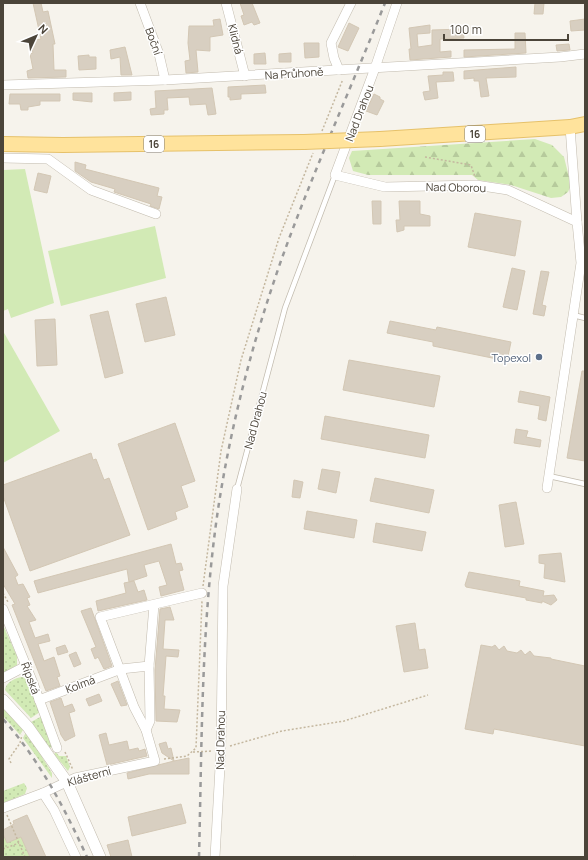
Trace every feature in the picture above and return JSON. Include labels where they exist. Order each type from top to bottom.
[{"type":"main road","name":"16","points":[[3,144],[310,144],[570,127],[585,124]]},
{"type":"street","name":"Boční","points":[[140,3],[159,54],[165,80]]},
{"type":"street","name":"Klidná","points":[[226,3],[245,76]]},
{"type":"street","points":[[343,70],[334,58],[330,44],[351,3]]},
{"type":"street","name":"Nad Drahou","points":[[335,175],[375,68],[397,3]]},
{"type":"street","name":"Na Průhoně","points":[[3,85],[245,76],[560,57],[585,54]]},
{"type":"street","points":[[548,488],[581,263],[570,127]]},
{"type":"street","points":[[3,158],[48,159],[91,190],[156,214]]},
{"type":"street","name":"Nad Oborou","points":[[335,175],[385,187],[476,185],[508,190],[577,222]]},
{"type":"street","name":"Nad Drahou","points":[[215,857],[221,749],[223,586],[237,489]]},
{"type":"street","points":[[154,761],[146,730],[134,707],[100,617],[202,593]]},
{"type":"street","points":[[146,730],[150,722],[149,666],[154,604]]},
{"type":"street","name":"Řípská","points":[[3,609],[57,748]]},
{"type":"street","points":[[3,678],[26,666]]},
{"type":"street","name":"Kolmá","points":[[39,700],[120,669],[149,666]]},
{"type":"street","points":[[3,700],[28,727],[71,780],[100,857]]},
{"type":"street","name":"Klášterní","points":[[4,810],[71,780],[154,761]]},
{"type":"street","points":[[43,793],[54,810],[76,857]]},
{"type":"lane","name":"Nad Drahou","points":[[237,489],[285,308],[335,175]]},
{"type":"lane","points":[[573,315],[585,318]]},
{"type":"lane","points":[[549,476],[585,484]]},
{"type":"path","points":[[322,132],[343,70]]},
{"type":"path","points":[[154,761],[187,756],[193,752],[197,743],[197,705],[202,593],[221,452],[241,360],[310,144]]},
{"type":"path","points":[[425,157],[471,165],[476,185]]},
{"type":"path","points":[[193,752],[206,752],[221,749],[282,731],[344,720],[428,695]]},
{"type":"path","points":[[11,764],[9,759],[28,727]]},
{"type":"path","points":[[57,748],[62,752],[65,752],[71,780]]},
{"type":"path","points":[[4,810],[26,857]]},
{"type":"path","points":[[3,849],[19,843]]},
{"type":"path","points":[[352,857],[356,856]]},
{"type":"green space","points":[[535,139],[552,145],[564,157],[571,185],[568,192],[561,197],[551,198],[511,185],[478,180],[472,175],[368,175],[353,171],[349,158],[352,151]]},
{"type":"green space","points":[[25,169],[54,303],[11,318],[8,309],[3,311],[3,170]]},
{"type":"green space","points":[[155,226],[166,278],[61,306],[48,251]]},
{"type":"green space","points":[[3,331],[60,431],[3,463]]},
{"type":"green space","points":[[3,625],[17,656],[17,665],[3,673]]},
{"type":"green space","points":[[22,677],[26,679],[32,687],[40,712],[31,718],[5,690],[11,681]]},
{"type":"green space","points":[[3,706],[23,730],[20,735],[3,716]]},
{"type":"green space","points":[[42,716],[53,746],[50,748],[31,722]]},
{"type":"green space","points":[[26,732],[43,755],[42,757],[52,773],[52,778],[23,738]]},
{"type":"green space","points":[[56,752],[59,756],[66,756],[70,767],[68,771],[54,754]]},
{"type":"green space","points":[[24,783],[27,788],[25,794],[3,803],[3,791]]},
{"type":"green space","points":[[3,834],[7,843],[21,837],[30,857],[3,857]]},
{"type":"building","points":[[33,3],[41,3],[43,12],[48,11],[55,44],[53,44],[54,70],[66,70],[66,77],[28,78],[27,71],[33,69],[30,54],[33,53],[30,41],[41,39]]},
{"type":"building","points":[[240,3],[252,3],[260,23],[254,25],[252,22],[244,25],[241,16],[244,15]]},
{"type":"building","points":[[535,3],[544,3],[543,14],[534,14]]},
{"type":"building","points":[[220,19],[223,35],[210,37],[210,51],[196,50],[198,72],[186,73],[185,61],[190,60],[188,43],[189,26],[214,26],[213,20]]},
{"type":"building","points":[[585,19],[585,30],[571,31],[570,21]]},
{"type":"building","points":[[349,23],[359,28],[348,51],[338,47]]},
{"type":"building","points":[[430,25],[430,33],[417,34],[418,47],[432,45],[432,30],[463,29],[464,38],[440,39],[440,52],[451,51],[451,57],[410,60],[409,49],[411,49],[409,28]]},
{"type":"building","points":[[515,33],[525,33],[526,53],[464,57],[464,50],[515,49]]},
{"type":"building","points":[[304,43],[319,43],[319,57],[305,58]]},
{"type":"building","points":[[569,44],[570,50],[557,51],[556,45]]},
{"type":"building","points":[[125,47],[132,75],[121,75],[120,57],[111,59],[110,50]]},
{"type":"building","points":[[265,53],[266,64],[254,64],[254,54]]},
{"type":"building","points":[[291,53],[291,62],[279,62],[279,54]]},
{"type":"building","points":[[89,55],[89,57],[96,57],[96,69],[79,70],[78,56]]},
{"type":"building","points":[[516,67],[516,77],[486,78],[489,96],[481,97],[479,81],[474,81],[474,78],[464,79],[464,71]]},
{"type":"building","points":[[443,72],[453,72],[454,81],[436,82],[438,98],[425,100],[423,92],[430,91],[428,76],[443,75]]},
{"type":"building","points":[[265,85],[266,93],[241,94],[241,99],[230,100],[230,97],[228,97],[228,87]]},
{"type":"building","points":[[212,88],[216,114],[208,115],[206,104],[190,105],[189,97],[167,98],[168,110],[164,110],[164,114],[151,115],[150,109],[156,108],[155,91]]},
{"type":"building","points":[[131,92],[131,100],[114,101],[114,93]]},
{"type":"building","points":[[73,93],[92,93],[92,102],[73,100]]},
{"type":"building","points":[[10,94],[60,94],[60,101],[40,101],[40,105],[28,107],[28,110],[21,110],[20,104],[9,104]]},
{"type":"building","points":[[374,94],[384,101],[377,115],[366,111]]},
{"type":"building","points":[[75,162],[86,165],[85,169],[159,188],[157,196],[162,197],[159,209],[150,206],[151,204],[114,192],[115,189],[91,182],[75,171]]},
{"type":"building","points":[[38,173],[51,176],[47,193],[34,190]]},
{"type":"building","points":[[372,201],[381,201],[381,224],[373,224]]},
{"type":"building","points":[[399,201],[420,201],[420,214],[430,216],[430,226],[404,226],[404,230],[397,232],[396,220],[400,220]]},
{"type":"building","points":[[475,213],[521,221],[515,256],[468,247]]},
{"type":"building","points":[[512,268],[525,271],[517,310],[503,307]]},
{"type":"building","points":[[541,271],[549,272],[542,305],[546,306],[544,316],[533,314]]},
{"type":"building","points":[[166,297],[175,335],[145,342],[136,304]]},
{"type":"building","points":[[108,311],[123,373],[105,378],[90,315]]},
{"type":"building","points":[[55,319],[57,365],[37,366],[35,320]]},
{"type":"building","points":[[390,321],[436,330],[437,327],[511,342],[507,361],[433,346],[433,342],[387,333]]},
{"type":"building","points":[[349,360],[440,376],[434,407],[343,390]]},
{"type":"building","points":[[582,371],[585,371],[585,461],[567,458]]},
{"type":"building","points":[[520,391],[550,397],[546,421],[538,419],[540,406],[518,402]]},
{"type":"building","points":[[325,416],[429,435],[425,458],[321,439]]},
{"type":"building","points":[[175,423],[195,481],[181,486],[188,507],[175,512],[177,519],[148,530],[118,444]]},
{"type":"building","points":[[516,429],[528,431],[526,437],[541,440],[540,447],[514,443]]},
{"type":"building","points":[[91,453],[93,460],[96,459],[104,480],[109,478],[130,535],[30,571],[3,496],[3,485]]},
{"type":"building","points":[[322,469],[340,472],[336,493],[318,489]]},
{"type":"building","points":[[375,478],[434,490],[429,513],[370,501]]},
{"type":"building","points":[[294,480],[303,482],[300,498],[292,497]]},
{"type":"building","points":[[516,502],[524,544],[505,547],[499,505]]},
{"type":"building","points":[[307,511],[357,520],[354,538],[304,529]]},
{"type":"building","points":[[376,523],[426,532],[422,551],[373,542]]},
{"type":"building","points":[[171,544],[176,564],[181,563],[183,570],[179,571],[184,590],[161,596],[159,587],[167,585],[159,561],[144,565],[147,576],[129,582],[127,569],[38,593],[34,581]]},
{"type":"building","points":[[3,547],[18,575],[15,577],[18,585],[23,584],[30,597],[27,598],[30,605],[27,606],[36,620],[29,622],[35,638],[48,634],[50,641],[38,644],[44,661],[54,657],[60,676],[57,677],[60,686],[46,691],[12,605],[15,604],[3,584]]},
{"type":"building","points":[[561,553],[565,582],[544,578],[545,564],[539,563],[539,555]]},
{"type":"building","points":[[469,572],[520,581],[519,586],[544,591],[543,596],[554,595],[557,600],[551,605],[542,601],[542,603],[526,600],[526,598],[466,587],[465,585]]},
{"type":"building","points":[[134,581],[138,592],[144,590],[147,600],[98,611],[96,601],[126,593],[124,583]]},
{"type":"building","points":[[170,607],[174,620],[165,620],[163,649],[179,650],[178,657],[166,656],[163,696],[165,696],[164,709],[180,710],[177,722],[156,721],[155,670],[160,609]]},
{"type":"building","points":[[91,608],[112,666],[104,669],[98,657],[95,659],[91,649],[96,647],[81,611]]},
{"type":"building","points":[[415,623],[419,650],[425,649],[428,668],[404,672],[396,626]]},
{"type":"building","points":[[65,645],[68,652],[58,655],[56,648]]},
{"type":"building","points":[[481,645],[492,647],[495,645],[499,650],[504,646],[507,651],[517,653],[521,650],[525,655],[530,651],[534,656],[551,658],[585,666],[585,746],[494,729],[493,734],[465,729]]},
{"type":"building","points":[[76,652],[81,664],[74,667],[69,655]]},
{"type":"building","points":[[118,681],[127,705],[121,706],[111,684]]},
{"type":"building","points":[[99,694],[102,701],[89,706],[86,699]]},
{"type":"building","points":[[61,698],[64,707],[72,704],[75,711],[69,713],[75,736],[65,741],[61,735],[50,702]]},
{"type":"building","points":[[106,733],[109,745],[127,741],[129,750],[138,748],[139,751],[145,749],[147,756],[107,765],[99,735]]},
{"type":"building","points":[[166,742],[168,749],[171,748],[174,761],[162,753],[159,744]]},
{"type":"building","points":[[189,758],[189,774],[149,774],[128,779],[127,773]]},
{"type":"building","points":[[181,804],[186,823],[132,836],[128,817]]},
{"type":"building","points":[[27,815],[46,857],[30,857],[21,837],[7,843],[3,830],[14,824],[13,821]]},
{"type":"building","points":[[128,840],[132,857],[111,857],[107,845]]},
{"type":"railway","points":[[199,857],[203,680],[209,591],[219,503],[230,441],[253,348],[282,258],[319,162],[385,3]]},
{"type":"railway","points":[[3,719],[40,768],[60,802],[87,857]]},
{"type":"place","name":"Topexol","points":[[539,357]]}]
